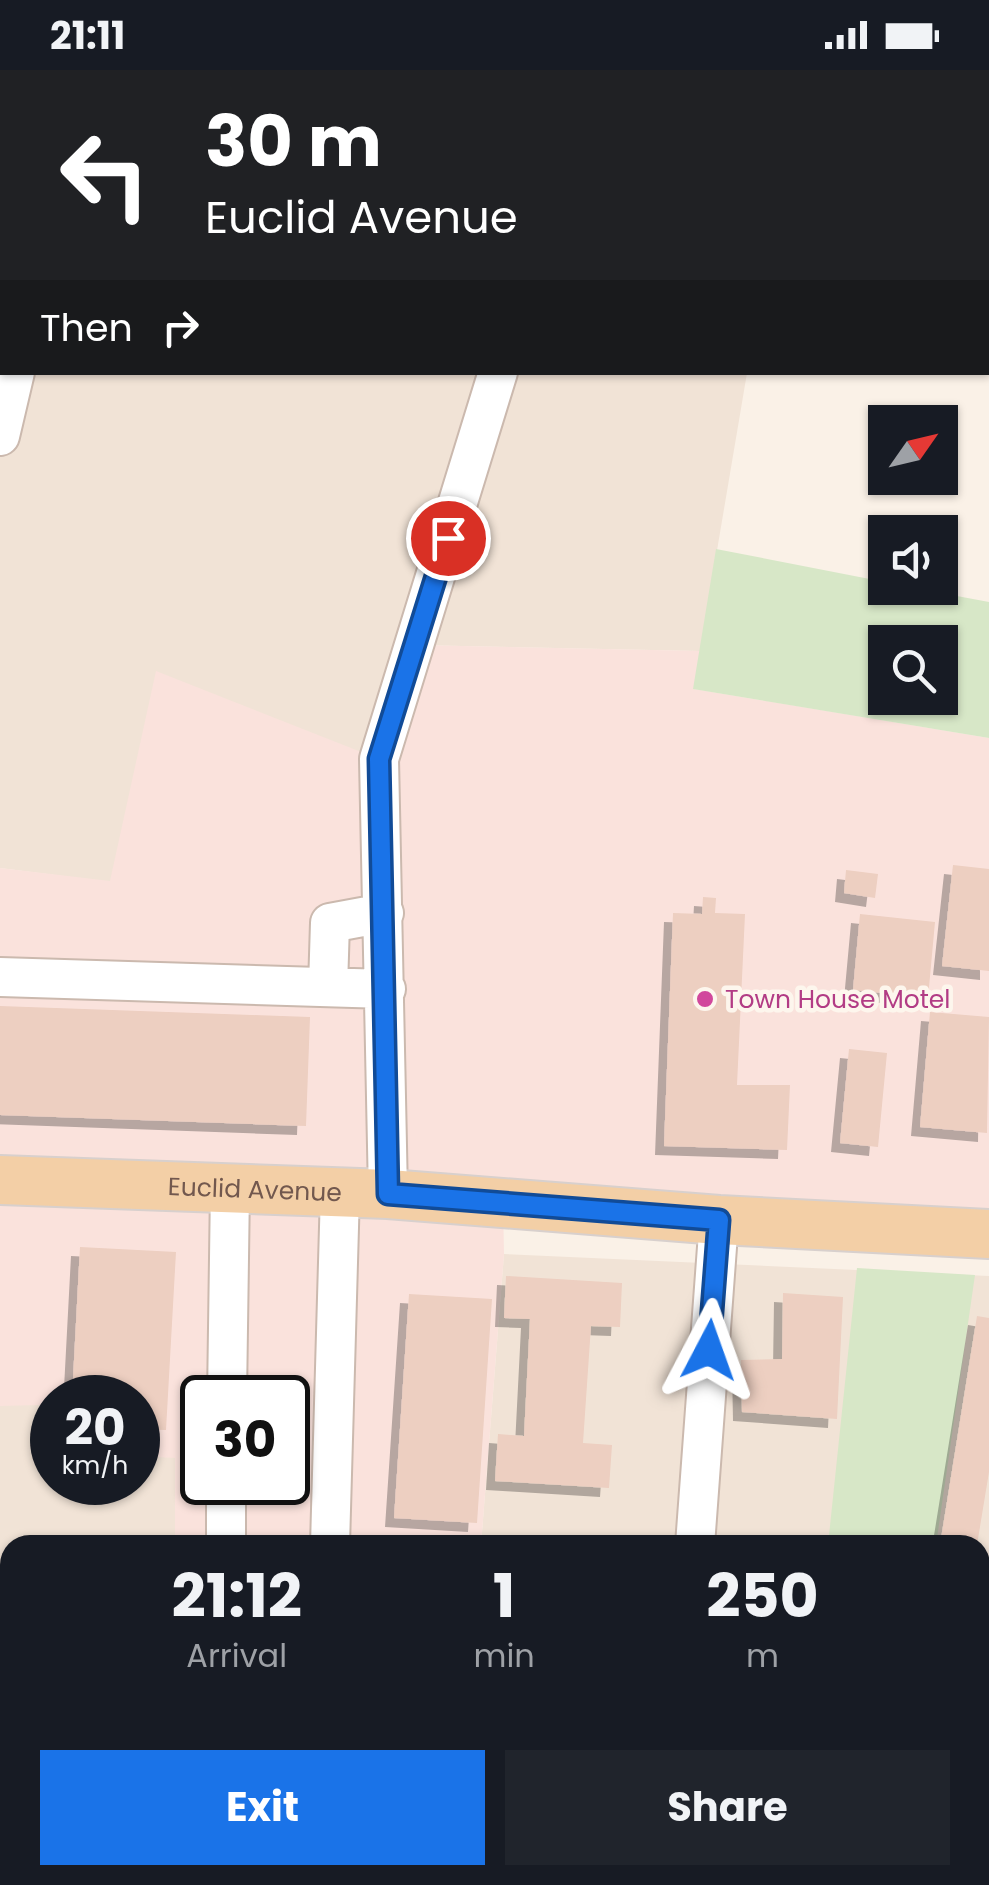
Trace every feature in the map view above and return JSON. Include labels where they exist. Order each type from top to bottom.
[{"type":"main road","name":"Euclid Avenue","points":[[0,1180],[388,1194],[719,1220],[989,1234]]},
{"type":"street","points":[[0,436],[14,375]]},
{"type":"street","points":[[388,1194],[379,759],[497,375]]},
{"type":"street","points":[[328,987],[330,923],[384,913]]},
{"type":"street","points":[[0,977],[386,989]]},
{"type":"street","points":[[227,1375],[230,1188]]},
{"type":"street","points":[[330,1535],[340,1192]]},
{"type":"street","points":[[697,1535],[719,1220]]},
{"type":"street","points":[[226,1505],[226,1535]]},
{"type":"shaded area","points":[[0,375],[747,375],[700,651],[415,645],[379,759],[110,882],[0,868]]},
{"type":"shaded area","points":[[414,645],[700,651],[694,689],[989,738],[989,1234],[503,1203],[504,1254],[482,1535],[175,1535],[175,1458],[160,1457],[160,1375],[30,1375],[30,1405],[0,1406],[0,868],[110,881],[156,671],[379,759]]},
{"type":"shaded area","points":[[504,1254],[989,1276],[989,1535],[482,1535]]},
{"type":"shaded area","points":[[0,1404],[30,1405],[30,1505],[160,1505],[160,1457],[175,1457],[175,1535],[0,1535]]},
{"type":"green space","points":[[716,549],[868,579],[868,605],[958,605],[958,596],[989,602],[989,738],[693,689]]},
{"type":"green space","points":[[857,1268],[975,1275],[937,1535],[829,1535]]},
{"type":"building","points":[[953,865],[989,869],[989,971],[942,966]]},
{"type":"building","points":[[846,870],[878,874],[875,898],[844,893]]},
{"type":"building","name":"Town House Motel","points":[[703,897],[716,898],[715,913],[745,914],[737,1085],[790,1085],[787,1150],[664,1146],[673,913],[702,914]]},
{"type":"building","points":[[860,914],[935,922],[928,998],[853,990]]},
{"type":"building","points":[[0,1006],[310,1017],[306,1126],[0,1115]]},
{"type":"building","points":[[930,1012],[989,1017],[987,1133],[920,1127]]},
{"type":"building","points":[[849,1049],[887,1053],[878,1147],[840,1143]]},
{"type":"building","points":[[80,1247],[176,1252],[166,1430],[160,1430],[160,1375],[73,1375]]},
{"type":"building","points":[[506,1276],[622,1283],[620,1327],[591,1326],[583,1443],[612,1445],[609,1488],[495,1481],[498,1434],[524,1436],[530,1319],[504,1318]]},
{"type":"building","points":[[783,1293],[843,1297],[837,1419],[742,1412],[741,1360],[782,1359]]},
{"type":"building","points":[[409,1294],[492,1299],[477,1523],[394,1518]]},
{"type":"building","points":[[977,1316],[989,1318],[989,1472],[979,1535],[942,1535]]},
{"type":"place","name":"Town House Motel","points":[[705,999]]},
{"type":"route","points":[[448,538],[379,759],[388,1194],[719,1220],[709,1350]]}]
